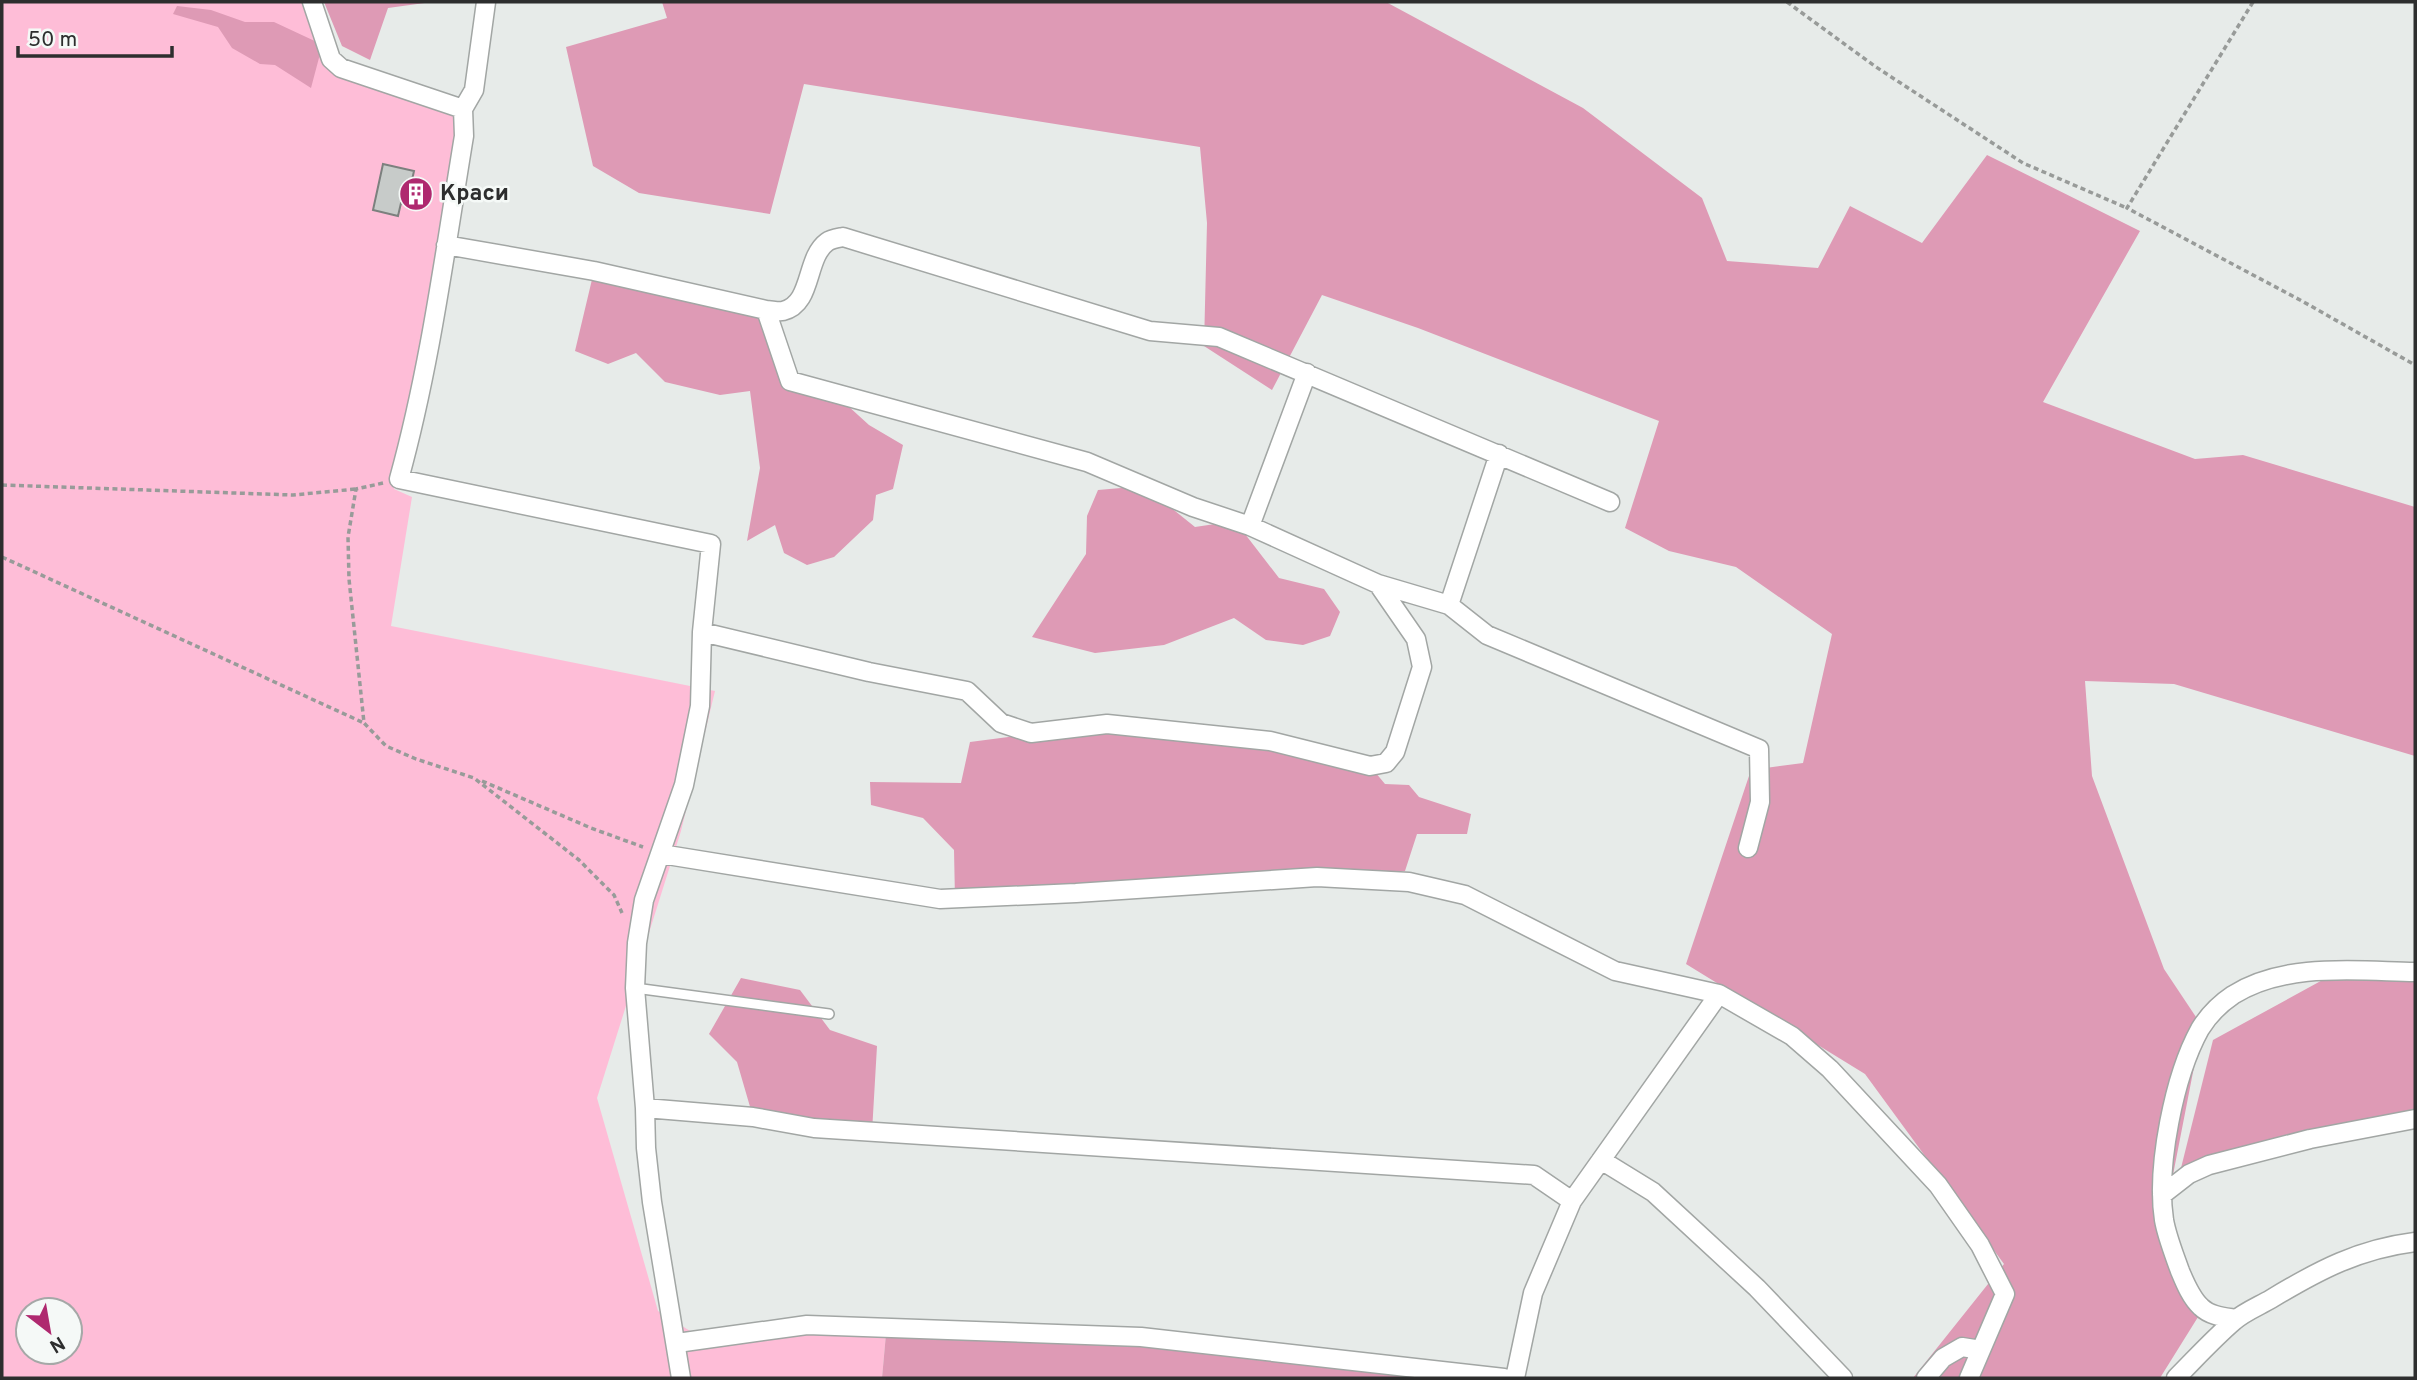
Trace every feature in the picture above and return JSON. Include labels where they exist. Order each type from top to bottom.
[{"type":"street","points":[[312,2],[331,59],[341,68],[463,109]]},
{"type":"street","points":[[486,2],[474,90],[463,109],[464,136],[414,426],[399,479],[711,544],[702,632],[700,706],[684,785],[644,900],[637,943],[635,988],[652,1202],[681,1378]]},
{"type":"street","points":[[446,245],[594,271],[766,310],[783,311],[795,304],[803,293],[817,254],[828,241],[843,237],[1150,331],[1219,337],[1610,502]]},
{"type":"street","points":[[766,310],[790,381],[1087,462],[1193,507],[1250,526],[1378,584],[1449,605],[1487,635],[1759,749],[1760,802],[1748,848]]},
{"type":"street","points":[[1250,526],[1307,373]]},
{"type":"street","points":[[1449,605],[1499,454]]},
{"type":"street","points":[[702,632],[869,672],[967,691],[1001,723],[1031,733],[1107,724],[1270,741],[1370,766],[1386,764],[1395,752],[1422,667],[1416,639],[1378,584]]},
{"type":"street","points":[[661,854],[940,899],[1317,877],[1409,882],[1465,895],[1615,971],[1719,994],[1792,1036],[1830,1069],[1938,1185],[1980,1245],[2005,1294],[1969,1378]]},
{"type":"street","points":[[2236,1320],[2212,1314],[2194,1299],[2170,1244],[2164,1221],[2162,1195],[2166,1145],[2175,1098],[2202,1026],[2223,1003],[2248,986],[2292,975],[2339,971],[2415,972]]},
{"type":"street","points":[[1515,1378],[1533,1293],[1572,1201],[1719,994]]},
{"type":"street","points":[[646,1108],[753,1117],[814,1128],[1534,1175],[1572,1201]]},
{"type":"street","points":[[2162,1195],[2189,1174],[2209,1165],[2321,1136],[2415,1119]]},
{"type":"street","points":[[1601,1160],[1653,1192],[1757,1288],[1843,1378]]},
{"type":"street","points":[[2176,1378],[2236,1320],[2328,1265],[2389,1245],[2415,1242]]},
{"type":"street","points":[[677,1343],[807,1325],[1141,1337],[1504,1378]]},
{"type":"street","points":[[1926,1378],[1943,1358],[1962,1347],[1981,1350]]},
{"type":"lane","points":[[635,988],[829,1014]]},
{"type":"path","points":[[1787,2],[1876,67],[2023,163],[2127,208],[2302,301],[2415,365]]},
{"type":"path","points":[[2127,208],[2253,2]]},
{"type":"path","points":[[2,485],[293,495],[356,489],[399,479]]},
{"type":"path","points":[[356,489],[348,537],[349,579],[364,723]]},
{"type":"path","points":[[2,557],[364,723],[386,746],[474,778],[591,828],[661,854]]},
{"type":"path","points":[[474,778],[579,860],[614,895],[637,943]]},
{"type":"shaded area","points":[[2,2],[310,2],[320,54],[457,112],[436,274],[394,489],[412,497],[391,626],[715,691],[681,831],[597,1098],[658,1311],[703,1339],[807,1325],[886,1334],[882,1378],[2,1378]]},
{"type":"shaded area","points":[[324,2],[432,2],[388,8],[370,60],[342,46]]},
{"type":"shaded area","points":[[662,2],[1386,2],[1583,108],[1702,198],[1727,261],[1818,268],[1850,206],[1922,243],[1987,155],[2140,231],[2043,402],[2195,459],[2243,455],[2415,507],[2415,756],[2174,684],[2085,681],[2092,776],[2164,969],[2202,1026],[2164,1221],[2203,1309],[2160,1378],[1913,1378],[2004,1264],[1865,1074],[1686,964],[1751,770],[1803,763],[1832,634],[1736,567],[1669,551],[1625,528],[1659,421],[1418,328],[1322,295],[1272,390],[1204,346],[1207,223],[1200,147],[804,84],[770,214],[639,193],[593,166],[566,47],[667,18]]},
{"type":"shaded area","points":[[177,6],[211,10],[245,22],[274,22],[319,43],[320,54],[311,88],[275,65],[260,64],[232,48],[218,27],[173,14]]},
{"type":"shaded area","points":[[594,271],[766,310],[790,381],[847,405],[869,425],[903,445],[893,489],[876,495],[873,520],[834,557],[807,565],[784,553],[775,525],[747,541],[760,468],[750,391],[720,395],[665,382],[636,353],[608,364],[575,351]]},
{"type":"shaded area","points":[[1144,486],[1195,527],[1235,521],[1279,578],[1324,589],[1340,612],[1330,636],[1303,645],[1266,640],[1234,618],[1164,645],[1095,653],[1032,637],[1086,554],[1087,516],[1098,490]]},
{"type":"shaded area","points":[[1107,724],[1270,741],[1370,766],[1385,784],[1409,785],[1419,797],[1471,814],[1467,834],[1417,834],[1405,871],[955,899],[954,850],[923,818],[871,805],[870,782],[961,783],[970,742]]},
{"type":"shaded area","points":[[2339,971],[2415,978],[2415,1115],[2177,1184],[2213,1040]]},
{"type":"shaded area","points":[[741,978],[800,990],[830,1030],[877,1046],[872,1132],[753,1117],[737,1062],[709,1034]]},
{"type":"shaded area","points":[[886,1334],[1168,1346],[1417,1378],[882,1378]]},
{"type":"building","points":[[383,164],[414,171],[412,180],[424,183],[418,208],[401,203],[398,216],[373,210]]},
{"type":"place","name":"Краси","points":[[416,194]]}]
